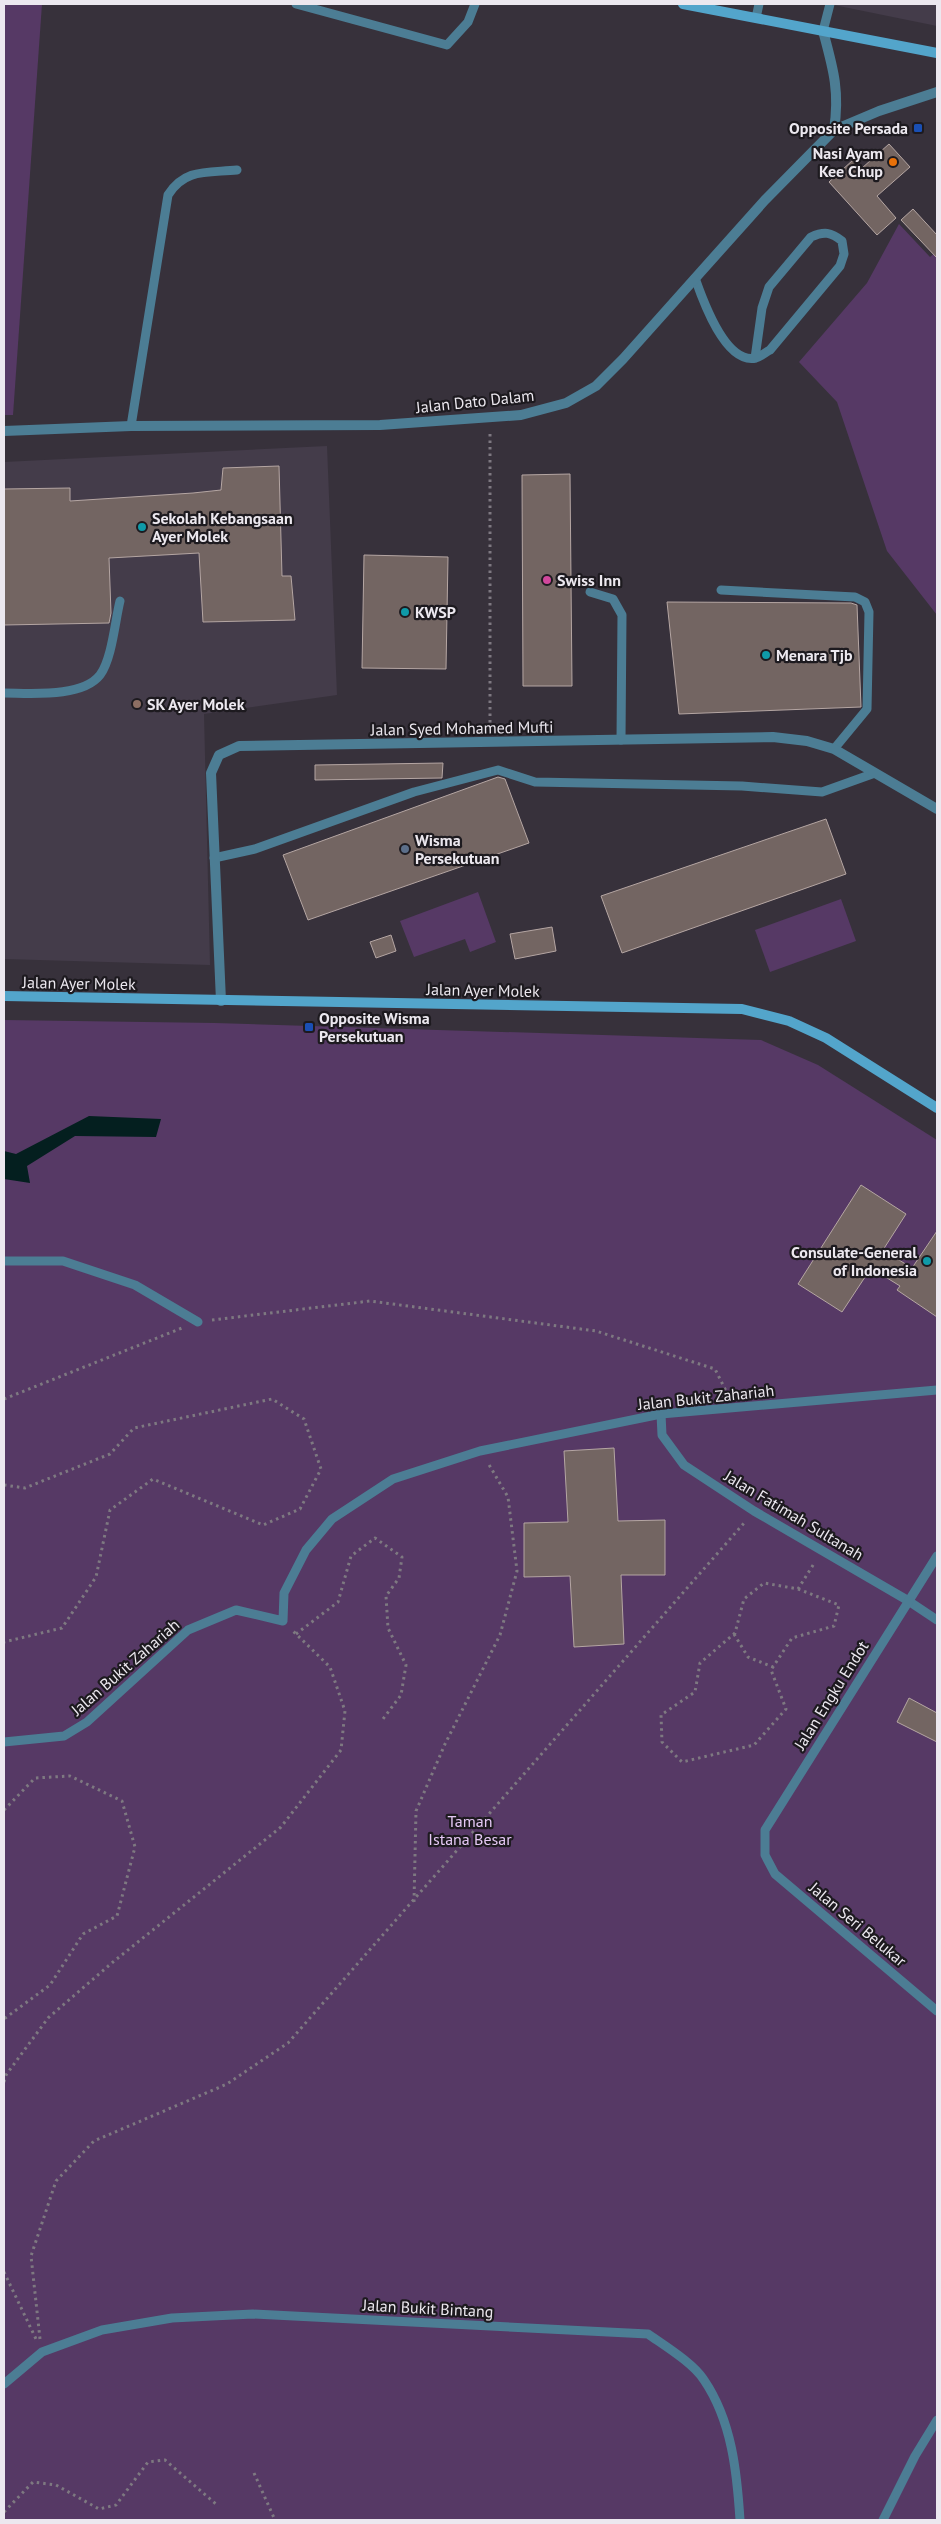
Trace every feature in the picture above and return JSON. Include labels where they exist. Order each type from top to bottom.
[{"type":"main road","points":[[683,4],[701,5],[756,18],[937,53]]},
{"type":"main road","name":"Jalan Ayer Molek","points":[[4,996],[742,1009],[789,1021],[826,1038],[937,1108]]},
{"type":"street","points":[[823,31],[837,88],[838,106],[834,130]]},
{"type":"street","name":"Jalan Dato Dalam","points":[[4,431],[131,426],[380,425],[521,414],[566,403],[596,386],[623,359],[765,200],[834,130],[887,108],[937,92]]},
{"type":"street","name":"Jalan Syed Mohamed Mufti","points":[[221,1001],[211,773],[219,755],[239,746],[773,737],[807,741],[834,749],[937,809]]},
{"type":"lane","points":[[296,4],[447,45],[468,22],[475,4]]},
{"type":"lane","points":[[756,18],[759,4]]},
{"type":"lane","points":[[823,31],[830,4]]},
{"type":"lane","points":[[131,426],[168,194],[175,183],[185,176],[237,170]]},
{"type":"lane","points":[[695,278],[713,324],[727,343],[743,356],[755,358],[770,350],[840,266],[844,254],[842,241],[833,234],[821,233],[811,237],[769,287],[762,308],[755,358]]},
{"type":"lane","points":[[721,590],[855,597],[865,602],[869,612],[867,709],[834,749]]},
{"type":"lane","points":[[590,592],[613,599],[622,615],[621,740]]},
{"type":"lane","points":[[4,693],[69,691],[86,686],[100,676],[107,659],[120,601]]},
{"type":"lane","points":[[214,858],[255,849],[414,792],[498,770],[535,782],[742,786],[822,792],[875,773]]},
{"type":"lane","points":[[4,1260],[72,1264],[135,1285],[198,1322]]},
{"type":"lane","name":"Jalan Bukit Zahariah","points":[[4,1742],[64,1736],[87,1722],[188,1630],[236,1610],[283,1621],[284,1593],[306,1550],[332,1519],[394,1479],[480,1450],[661,1414],[937,1390]]},
{"type":"lane","name":"Jalan Fatimah Sultanah","points":[[661,1414],[662,1435],[684,1465],[754,1511],[907,1600],[937,1620]]},
{"type":"lane","name":"Jalan Engku Endot","points":[[765,1856],[765,1830],[907,1600],[937,1556]]},
{"type":"lane","name":"Jalan Seri Belukar","points":[[765,1856],[775,1874],[937,2011]]},
{"type":"lane","name":"Jalan Bukit Bintang","points":[[4,2384],[42,2352],[102,2330],[172,2318],[253,2314],[648,2334],[673,2350],[704,2379],[728,2430],[740,2520]]},
{"type":"lane","points":[[883,2520],[915,2456],[937,2420]]},
{"type":"path","points":[[490,417],[490,742]]},
{"type":"path","points":[[4,1399],[198,1322],[370,1301],[596,1331],[715,1369],[734,1408]]},
{"type":"path","points":[[4,1485],[25,1488],[110,1454],[134,1428],[272,1399],[304,1419],[321,1469],[300,1509],[263,1525],[153,1479],[110,1510],[96,1577],[62,1628],[4,1642]]},
{"type":"path","points":[[414,1902],[416,1811],[445,1744],[500,1635],[517,1571],[508,1498],[480,1450]]},
{"type":"path","points":[[42,2352],[31,2256],[56,2181],[94,2141],[226,2084],[288,2043],[414,1902],[754,1511]]},
{"type":"path","points":[[296,1634],[338,1602],[351,1556],[375,1538],[402,1556],[399,1578],[386,1596],[388,1628],[406,1665],[402,1695],[383,1719]]},
{"type":"path","points":[[798,1589],[822,1550]]},
{"type":"path","points":[[764,1583],[798,1589],[839,1605],[834,1626],[792,1638],[771,1670],[786,1710],[754,1746],[682,1762],[662,1742],[661,1715],[694,1692],[700,1663],[734,1634],[744,1599],[764,1583]]},
{"type":"path","points":[[4,2082],[6,2075],[48,2018],[113,1962],[280,1827],[341,1750],[345,1711],[330,1667],[283,1621]]},
{"type":"path","points":[[734,1634],[748,1657],[773,1667]]},
{"type":"path","points":[[4,1810],[36,1778],[70,1776],[122,1801],[135,1847],[118,1916],[84,1934],[50,1985],[4,2020]]},
{"type":"path","points":[[4,2272],[42,2352]]},
{"type":"path","points":[[4,2512],[33,2482],[56,2485],[99,2509],[116,2505],[148,2462],[165,2460],[217,2505]]},
{"type":"path","points":[[254,2473],[275,2520]]},
{"type":"shaded area","points":[[829,4],[937,4],[937,26]]},
{"type":"shaded area","name":"SK Ayer Molek","points":[[327,446],[337,695],[204,714],[210,965],[4,959],[4,462]]},
{"type":"shaded area","points":[[89,1116],[161,1119],[156,1137],[75,1136],[27,1166],[30,1183],[4,1179],[4,1151],[16,1154]]},
{"type":"green space","points":[[4,4],[42,4],[13,415],[4,415]]},
{"type":"green space","points":[[899,224],[930,257],[937,251],[937,615],[887,551],[837,402],[799,362],[867,283]]},
{"type":"green space","points":[[478,892],[496,942],[470,952],[465,939],[414,957],[400,921]]},
{"type":"green space","points":[[841,899],[856,941],[770,972],[755,930]]},
{"type":"green space","name":"Taman Istana Besar","points":[[4,1020],[215,1023],[761,1040],[818,1065],[937,1140],[937,2520],[4,2520]]},
{"type":"building","points":[[889,144],[910,167],[877,196],[896,218],[877,235],[829,182],[854,159],[862,168]]},
{"type":"building","points":[[913,209],[937,235],[937,258],[901,220]]},
{"type":"building","name":"Sekolah Kebangsaan Ayer Molek","points":[[279,466],[282,576],[291,576],[295,620],[203,622],[199,553],[109,558],[111,613],[109,623],[4,625],[4,489],[70,488],[70,501],[193,493],[221,490],[223,468]]},
{"type":"building","name":"Swiss Inn","points":[[570,474],[572,686],[523,686],[522,475]]},
{"type":"building","name":"KWSP","points":[[364,555],[448,557],[446,669],[362,668]]},
{"type":"building","name":"Menara Tjb","points":[[667,602],[851,603],[857,605],[861,707],[679,714]]},
{"type":"building","points":[[443,763],[442,778],[315,780],[315,765]]},
{"type":"building","name":"Wisma Persekutuan","points":[[498,777],[505,779],[529,843],[308,920],[283,855]]},
{"type":"building","points":[[826,819],[846,874],[622,953],[601,896]]},
{"type":"building","points":[[552,927],[556,951],[515,959],[510,934]]},
{"type":"building","points":[[391,935],[396,951],[376,958],[370,942]]},
{"type":"building","points":[[861,1185],[906,1214],[883,1250],[912,1268],[937,1231],[937,1317],[897,1290],[900,1286],[871,1268],[842,1312],[798,1284]]},
{"type":"building","points":[[614,1448],[618,1521],[665,1520],[665,1575],[621,1575],[624,1644],[574,1647],[570,1576],[524,1577],[524,1523],[568,1522],[564,1451]]},
{"type":"building","points":[[909,1698],[937,1713],[937,1742],[897,1722]]},
{"type":"place","name":"Opposite Persada","points":[[918,128]]},
{"type":"place","name":"Nasi Ayam Kee Chup","points":[[893,162]]},
{"type":"place","name":"Sekolah Kebangsaan Ayer Molek","points":[[142,527]]},
{"type":"place","name":"Swiss Inn","points":[[547,580]]},
{"type":"place","name":"KWSP","points":[[405,612]]},
{"type":"place","name":"Menara Tjb","points":[[766,655]]},
{"type":"place","name":"SK Ayer Molek","points":[[137,704]]},
{"type":"place","name":"Wisma Persekutuan","points":[[405,849]]},
{"type":"place","name":"Opposite Wisma Persekutuan","points":[[309,1027]]},
{"type":"place","name":"Consulate-General of Indonesia","points":[[927,1261]]}]
